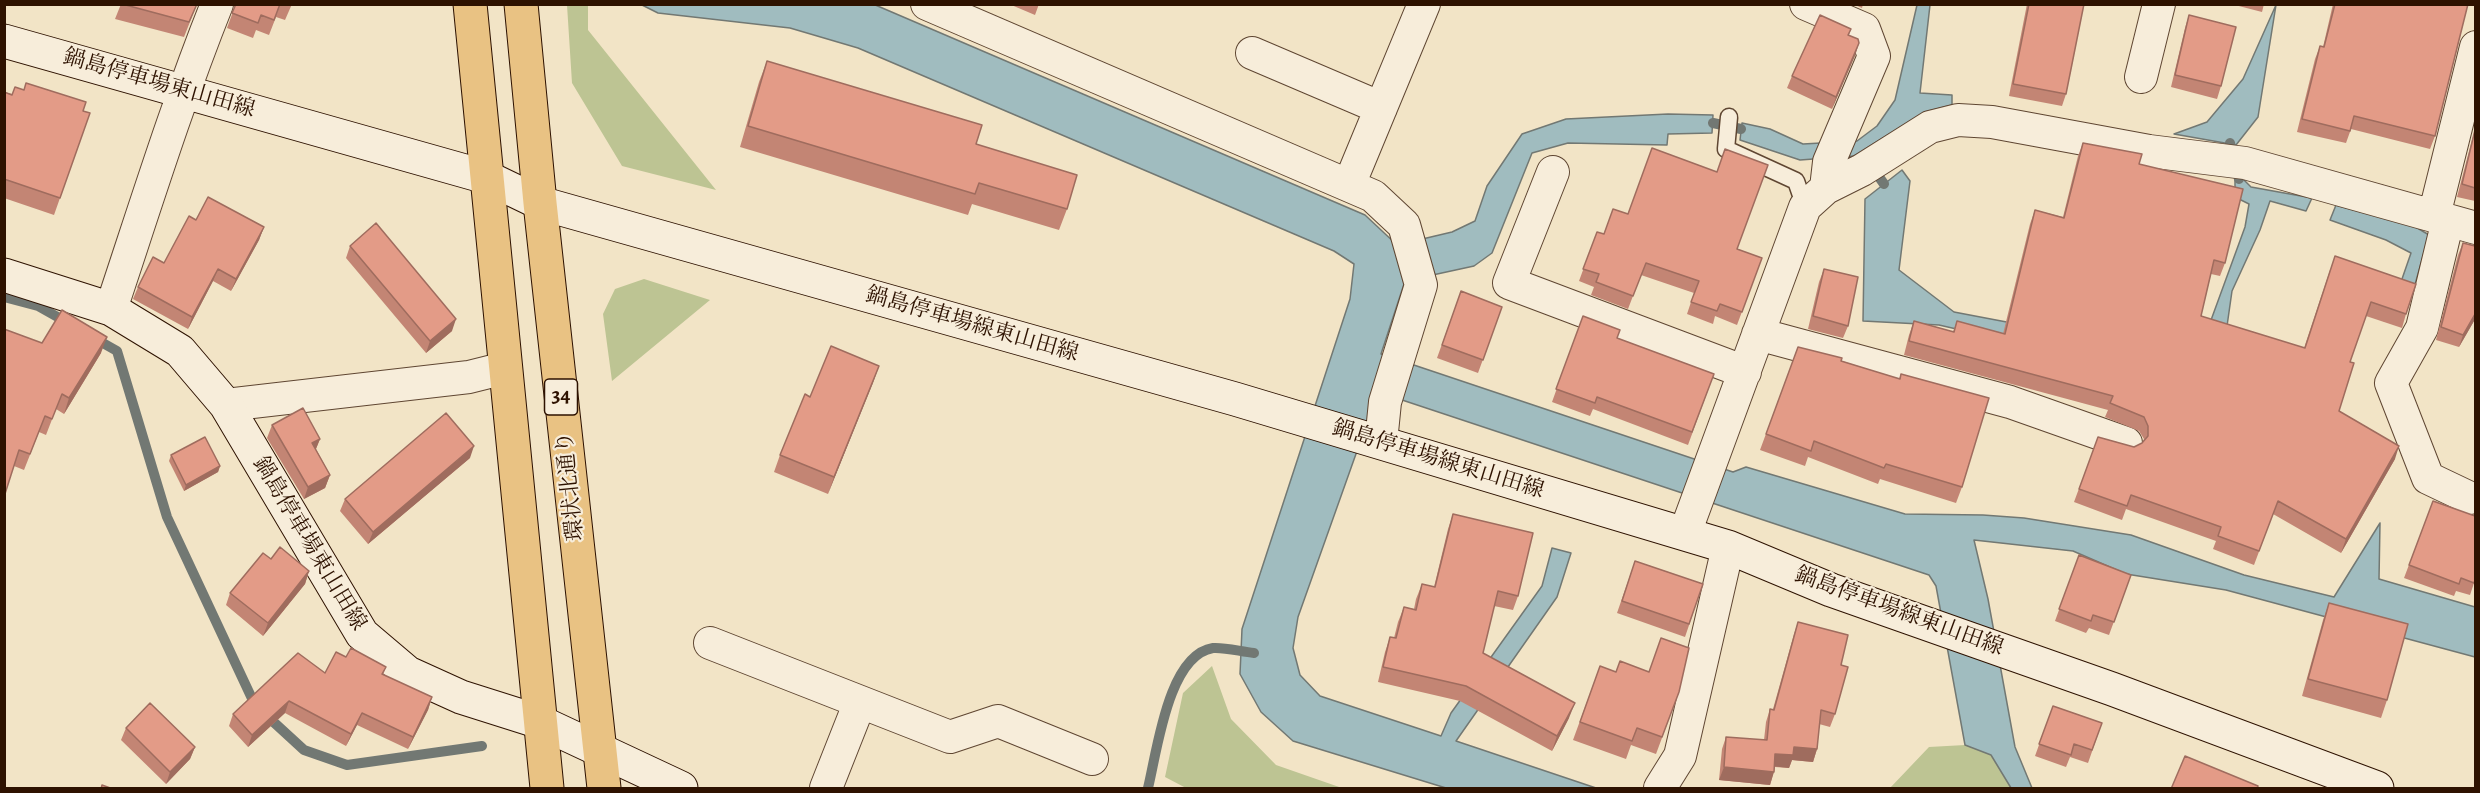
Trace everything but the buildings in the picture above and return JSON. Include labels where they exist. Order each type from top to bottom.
[{"type":"highway","points":[[470,4],[547,789]]},
{"type":"highway","name":"環状北通り","points":[[522,4],[540,203],[604,789]]},
{"type":"main road","name":"鍋島停車場東山田線","points":[[4,41],[486,177]]},
{"type":"main road","name":"鍋島停車場線東山田線","points":[[486,177],[540,203],[1375,441],[1690,519],[1728,547],[1831,590],[2005,651],[2377,789]]},
{"type":"main road","name":"鍋島停車場東山田線","points":[[4,275],[111,309],[180,351],[226,405],[362,634],[408,673],[460,697],[540,722],[681,789]]},
{"type":"street","points":[[111,309],[183,91],[217,4]]},
{"type":"street","points":[[927,4],[1373,195],[1404,225],[1421,285],[1375,441]]},
{"type":"street","points":[[1349,185],[1424,4]]},
{"type":"street","points":[[1690,519],[1758,334],[1874,56],[1864,29],[1806,4]]},
{"type":"street","points":[[2141,77],[2158,4]]},
{"type":"street","points":[[2470,498],[2428,478],[2391,383],[2422,328],[2453,221],[2475,47]]},
{"type":"street","points":[[1252,53],[1381,108]]},
{"type":"street","points":[[1825,174],[1871,164],[1930,127],[1958,120],[1992,122],[2149,152],[2235,162],[2453,221]]},
{"type":"street","points":[[1553,172],[1509,284],[1745,372]]},
{"type":"street","points":[[1758,334],[2010,402],[2126,443]]},
{"type":"street","points":[[226,405],[469,377],[505,368]]},
{"type":"street","points":[[1660,789],[1680,756],[1728,547]]},
{"type":"street","points":[[710,643],[950,737],[998,721],[1092,759]]},
{"type":"street","points":[[826,789],[860,702]]},
{"type":"lane","points":[[1729,117],[1726,149],[1797,181],[1825,174]]},
{"type":"green space","points":[[567,5],[588,5],[588,30],[716,190],[622,166],[572,83]]},
{"type":"green space","points":[[644,279],[710,300],[612,381],[603,314],[615,289]]},
{"type":"green space","points":[[1212,666],[1231,719],[1276,765],[1342,788],[1186,788],[1165,777],[1183,693]]},
{"type":"green space","points":[[1965,745],[1991,755],[2011,788],[1890,788],[1929,747]]},
{"type":"water","points":[[873,4],[1365,215],[1397,245],[1452,232],[1475,221],[1487,186],[1522,134],[1566,119],[1668,114],[1713,115],[1712,133],[1668,134],[1667,145],[1568,143],[1532,153],[1492,253],[1474,266],[1405,281],[1381,354],[1733,472],[1746,467],[1905,514],[2024,518],[2131,535],[2244,575],[2334,597],[2380,523],[2379,579],[2475,607],[2475,657],[2226,590],[2126,574],[2073,551],[1974,540],[1988,599],[2015,747],[2032,788],[2011,788],[1991,755],[1965,745],[1936,586],[1929,575],[1378,392],[1298,617],[1293,648],[1300,675],[1320,696],[1441,736],[1451,713],[1542,586],[1552,548],[1571,553],[1557,597],[1456,741],[1596,788],[1446,788],[1293,741],[1261,712],[1240,674],[1242,629],[1350,299],[1354,264],[1334,251],[858,48],[790,28],[658,13],[642,5]]},
{"type":"water","points":[[1917,5],[1930,5],[1920,93],[1952,95],[1952,105],[1925,112],[1854,156],[1800,160],[1740,140],[1742,123],[1770,129],[1803,144],[1857,141],[1877,126],[1895,100]]},
{"type":"water","points":[[2276,5],[2258,117],[2236,145],[2174,134],[2207,122],[2243,79]]},
{"type":"water","points":[[1902,170],[1910,181],[1899,270],[1954,312],[2180,355],[2199,353],[2245,227],[2249,204],[2235,197],[2235,178],[2243,179],[2251,187],[2312,198],[2306,211],[2270,201],[2260,230],[2232,291],[2219,382],[2035,347],[1939,325],[1863,321],[1865,199]]},
{"type":"water","points":[[2336,205],[2414,226],[2429,235],[2414,288],[2402,279],[2411,253],[2386,240],[2330,220]]},
{"type":"waterway","points":[[1713,123],[1741,129]]},
{"type":"waterway","points":[[2230,143],[2239,179]]},
{"type":"waterway","points":[[1872,167],[1884,184]]},
{"type":"waterway","points":[[4,297],[38,306],[70,324]]},
{"type":"waterway","points":[[94,338],[117,351],[167,517],[255,705],[304,750],[347,765],[482,746]]},
{"type":"waterway","points":[[1148,788],[1167,707],[1185,668],[1198,655],[1213,648],[1254,653]]}]
